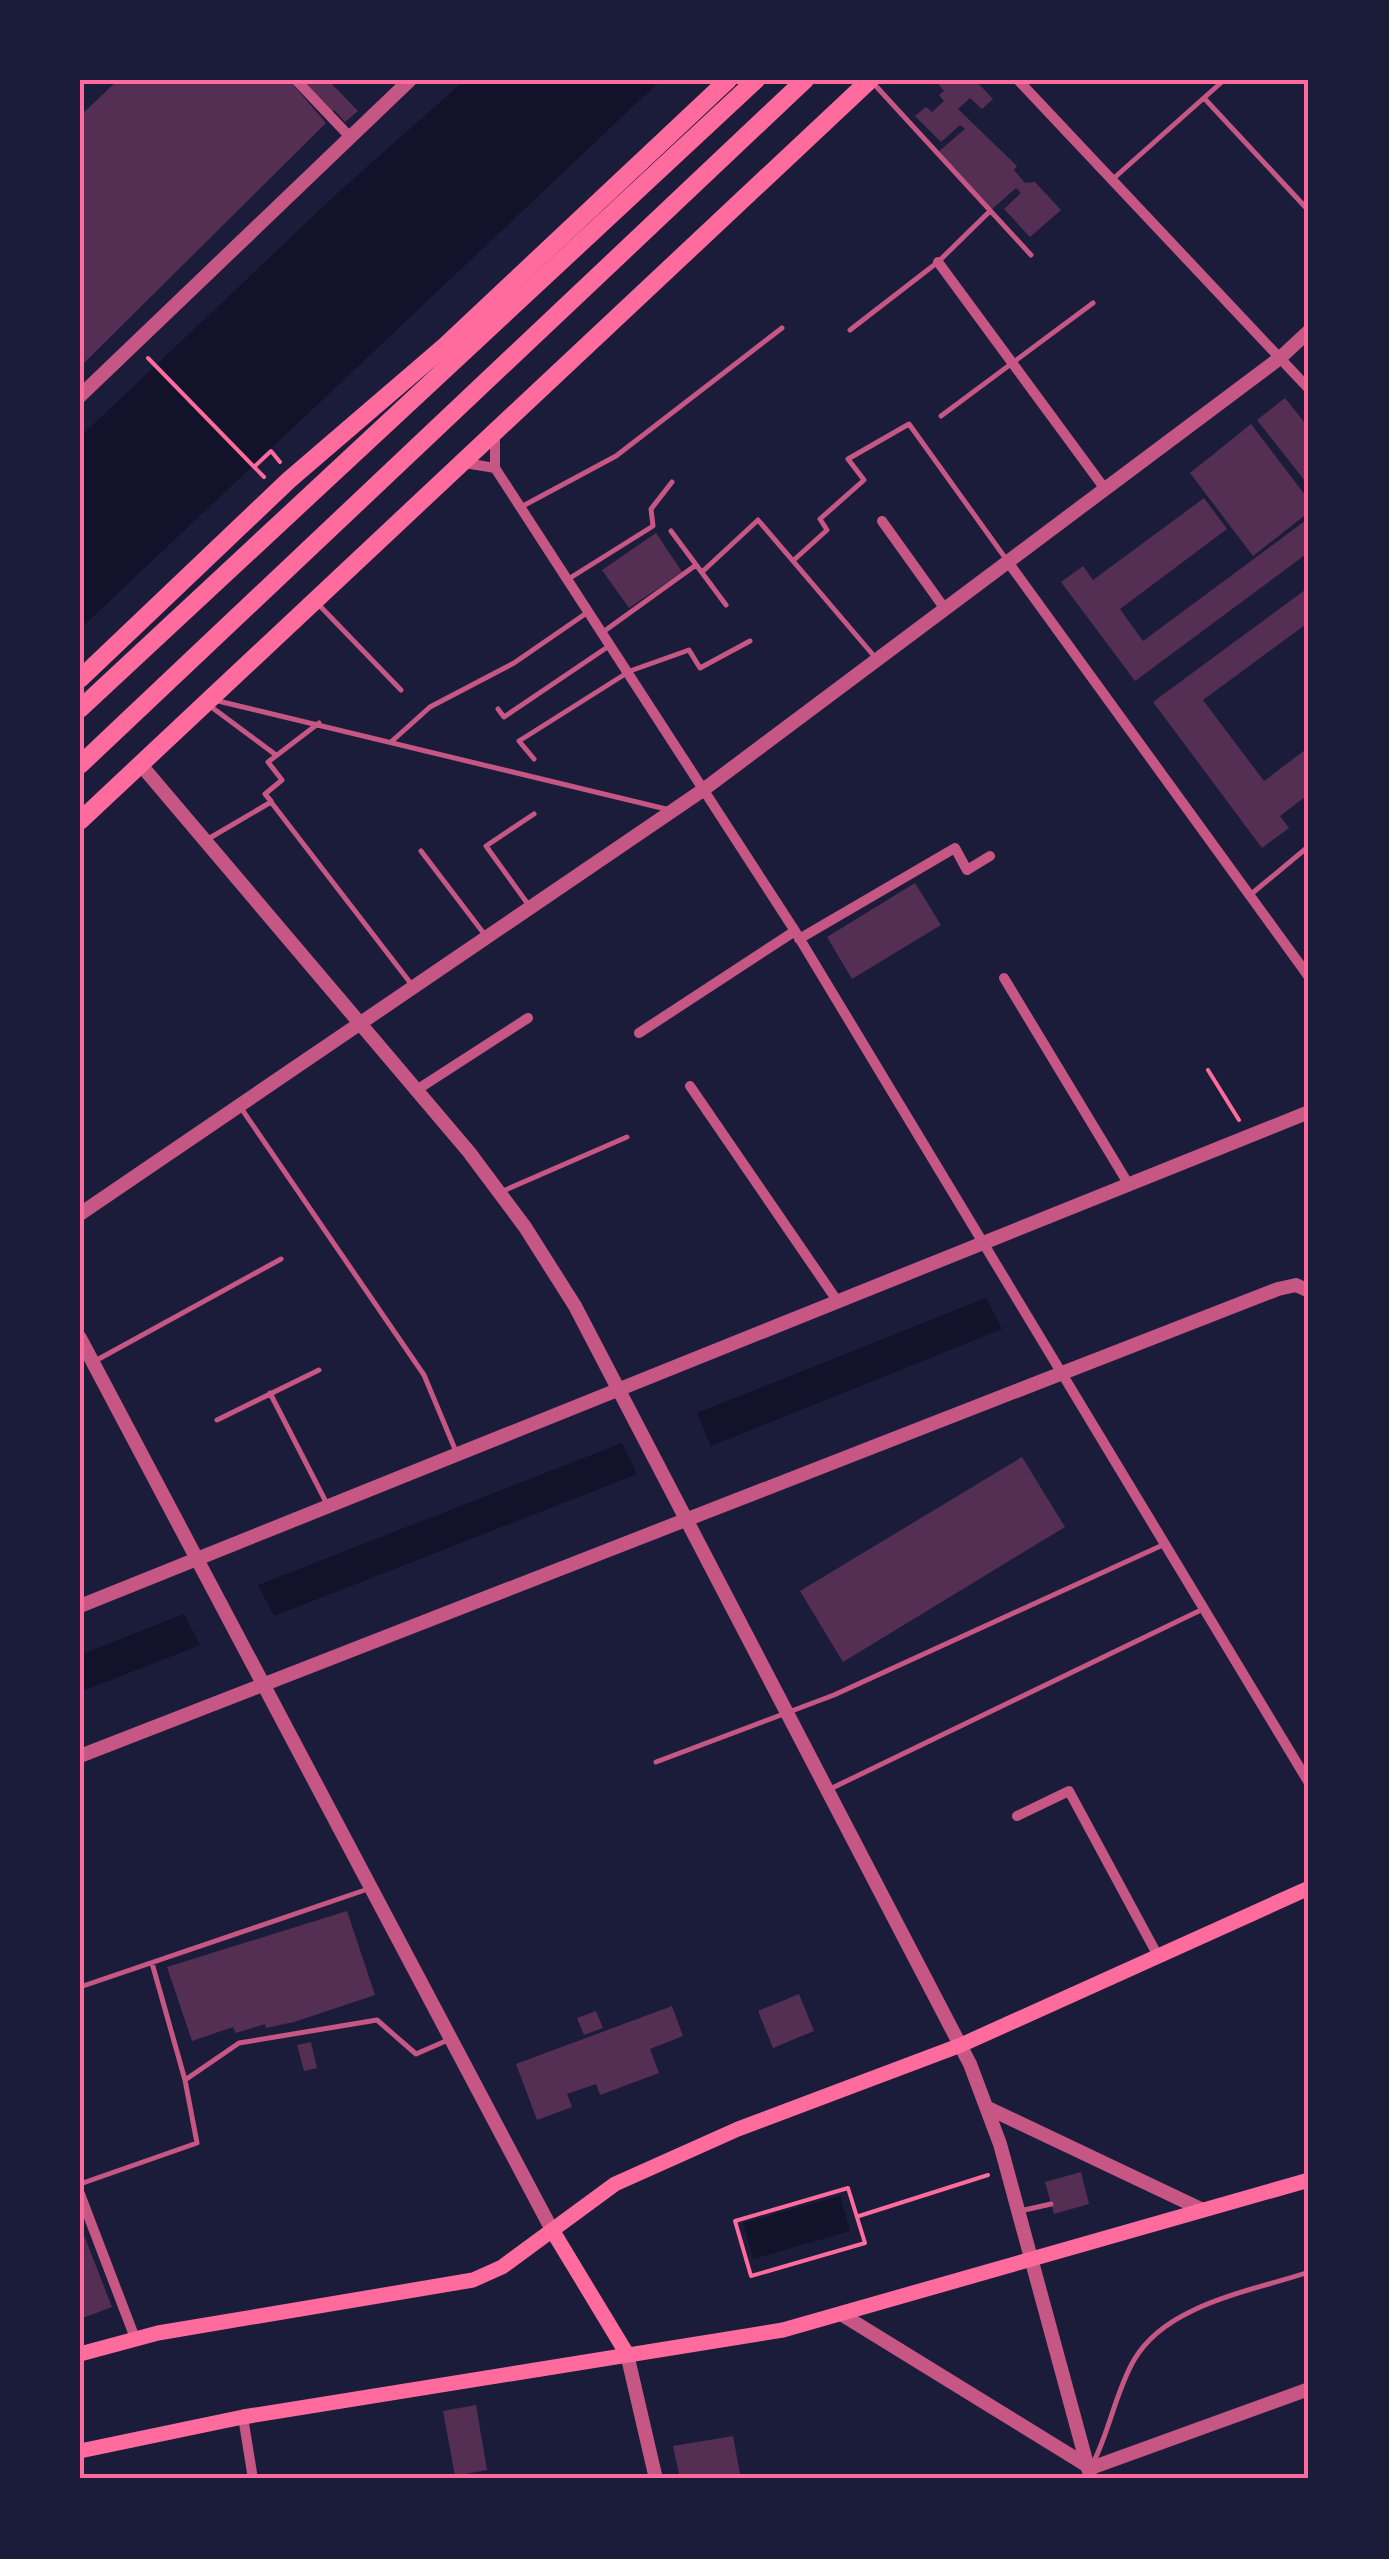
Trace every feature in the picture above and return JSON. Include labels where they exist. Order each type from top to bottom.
[{"type":"main road","points":[[80,679],[289,480],[445,346],[728,80]]},
{"type":"main road","points":[[80,710],[756,80]]},
{"type":"main road","points":[[80,765],[805,80]]},
{"type":"main road","points":[[80,821],[870,80]]},
{"type":"main road","points":[[80,2354],[135,2338],[473,2280],[502,2268],[616,2184],[738,2129],[961,2045],[1309,1888]]},
{"type":"main road","points":[[80,2452],[244,2417],[627,2354],[725,2342],[841,2314],[1309,2180]]},
{"type":"main road","points":[[552,2230],[627,2354]]},
{"type":"street","points":[[296,80],[350,138]]},
{"type":"street","points":[[80,396],[410,80]]},
{"type":"street","points":[[1018,80],[1309,388]]},
{"type":"street","points":[[938,262],[1105,489]]},
{"type":"street","points":[[80,1214],[703,790],[1280,358],[1309,331]]},
{"type":"street","points":[[494,435],[495,468],[591,610],[797,935],[1309,1782]]},
{"type":"street","points":[[465,463],[495,468]]},
{"type":"street","points":[[882,521],[945,609]]},
{"type":"street","points":[[1008,562],[1309,977]]},
{"type":"street","points":[[141,765],[500,1192],[546,1259],[620,1389],[961,2045],[988,2108],[1091,2474]]},
{"type":"street","points":[[639,1033],[797,935],[955,848],[967,870],[990,856]]},
{"type":"street","points":[[1004,978],[1129,1185]]},
{"type":"street","points":[[415,1090],[528,1018]]},
{"type":"street","points":[[690,1086],[838,1302]]},
{"type":"street","points":[[80,1606],[1309,1112]]},
{"type":"street","points":[[80,1756],[1278,1289],[1296,1286],[1309,1290]]},
{"type":"street","points":[[80,1338],[552,2230]]},
{"type":"street","points":[[1017,1816],[1069,1791],[1158,1956]]},
{"type":"street","points":[[988,2108],[1204,2210]]},
{"type":"street","points":[[80,2194],[135,2338]]},
{"type":"street","points":[[841,2314],[1091,2474]]},
{"type":"street","points":[[627,2354],[656,2479]]},
{"type":"street","points":[[1091,2474],[1309,2389]]},
{"type":"street","points":[[244,2417],[254,2479]]},
{"type":"lane","points":[[870,80],[1031,254]]},
{"type":"lane","points":[[1112,180],[1224,80]]},
{"type":"lane","points":[[1204,98],[1309,211]]},
{"type":"lane","points":[[850,330],[938,262],[990,211]]},
{"type":"lane","points":[[941,416],[1093,303]]},
{"type":"lane","points":[[521,507],[616,456],[782,328]]},
{"type":"lane","points":[[795,559],[827,530],[820,519],[864,480],[848,458],[908,424],[1008,562]]},
{"type":"lane","points":[[570,578],[654,526],[651,509],[672,482]]},
{"type":"lane","points":[[702,572],[758,520],[877,660]]},
{"type":"lane","points":[[671,532],[726,605]]},
{"type":"lane","points":[[603,632],[696,565]]},
{"type":"lane","points":[[316,602],[401,690]]},
{"type":"lane","points":[[391,742],[430,707],[514,663],[591,610]]},
{"type":"lane","points":[[534,759],[519,740],[630,672],[688,650],[700,668],[750,641]]},
{"type":"lane","points":[[498,709],[504,717],[611,645]]},
{"type":"lane","points":[[209,702],[319,724],[673,810]]},
{"type":"lane","points":[[209,702],[276,755]]},
{"type":"lane","points":[[319,724],[268,762],[282,780],[265,794],[414,988]]},
{"type":"lane","points":[[206,841],[272,802]]},
{"type":"lane","points":[[530,908],[486,846],[534,814]]},
{"type":"lane","points":[[1250,895],[1309,846]]},
{"type":"lane","points":[[421,851],[487,938]]},
{"type":"lane","points":[[240,1106],[424,1375],[457,1454]]},
{"type":"lane","points":[[500,1192],[627,1137]]},
{"type":"lane","points":[[93,1362],[281,1259]]},
{"type":"lane","points":[[216,1420],[319,1370]]},
{"type":"lane","points":[[270,1394],[328,1506]]},
{"type":"lane","points":[[656,1762],[788,1712],[1165,1544]]},
{"type":"lane","points":[[828,1790],[1204,1609]]},
{"type":"lane","points":[[80,1987],[371,1888]]},
{"type":"lane","points":[[80,2184],[197,2143],[186,2080],[152,1963]]},
{"type":"lane","points":[[186,2080],[239,2043],[376,2020],[416,2054],[451,2039]]},
{"type":"lane","points":[[1016,2212],[1051,2204]]},
{"type":"lane","points":[[1091,2474],[1132,2364],[1148,2340],[1208,2306],[1309,2272]]},
{"type":"path","points":[[136,345],[267,480]]},
{"type":"path","points":[[254,467],[271,451]]},
{"type":"path","points":[[1208,1070],[1249,1136]]},
{"type":"path","points":[[857,2217],[1006,2170]]},
{"type":"path","points":[[848,2188],[857,2217],[865,2243],[751,2276],[734,2221],[848,2188]]},
{"type":"shaded area","points":[[465,80],[661,80],[80,629],[80,437],[342,189]]},
{"type":"shaded area","points":[[986,1298],[1002,1329],[711,1446],[697,1413]]},
{"type":"shaded area","points":[[622,1443],[637,1474],[274,1616],[258,1585]]},
{"type":"shaded area","points":[[184,1614],[200,1645],[80,1692],[80,1655]]},
{"type":"shaded area","points":[[840,2196],[850,2231],[753,2259],[743,2223]]},
{"type":"building","points":[[118,80],[289,80],[326,123],[80,367],[80,116]]},
{"type":"building","points":[[300,80],[328,80],[358,111],[345,122],[334,110],[331,114]]},
{"type":"building","points":[[935,80],[975,80],[993,99],[982,109],[970,98],[958,109],[1017,166],[1014,170],[1025,183],[1035,182],[1061,210],[1030,237],[1004,209],[1021,193],[1016,188],[990,211],[937,153],[965,129],[960,125],[941,142],[915,116],[926,107],[932,112],[944,101],[939,95],[944,91]]},
{"type":"building","points":[[1285,398],[1309,428],[1309,478],[1305,481],[1257,420]]},
{"type":"building","points":[[1251,424],[1309,500],[1309,512],[1253,556],[1190,473]]},
{"type":"building","points":[[1204,498],[1227,529],[1120,609],[1143,641],[1309,518],[1309,552],[1135,681],[1061,582],[1083,566],[1093,580]]},
{"type":"building","points":[[656,533],[682,572],[629,608],[602,570]]},
{"type":"building","points":[[1309,587],[1309,622],[1203,700],[1264,781],[1309,747],[1309,794],[1280,816],[1289,828],[1262,848],[1153,702]]},
{"type":"building","points":[[915,883],[941,925],[852,979],[827,937]]},
{"type":"building","points":[[1022,1457],[1065,1527],[843,1662],[800,1591]]},
{"type":"building","points":[[347,1911],[375,1995],[294,2022],[266,2028],[265,2024],[236,2033],[233,2027],[192,2041],[167,1967]]},
{"type":"building","points":[[799,1994],[814,2031],[773,2048],[758,2011]]},
{"type":"building","points":[[672,2006],[683,2036],[650,2049],[659,2073],[600,2095],[596,2084],[567,2094],[572,2107],[537,2120],[516,2064]]},
{"type":"building","points":[[596,2011],[603,2028],[584,2035],[577,2018]]},
{"type":"building","points":[[311,2042],[317,2068],[304,2071],[297,2045]]},
{"type":"building","points":[[1081,2172],[1089,2204],[1054,2214],[1045,2182]]},
{"type":"building","points":[[80,2225],[112,2307],[80,2319]]},
{"type":"building","points":[[476,2405],[487,2470],[455,2476],[443,2411]]},
{"type":"building","points":[[733,2436],[741,2479],[680,2479],[673,2446]]}]
